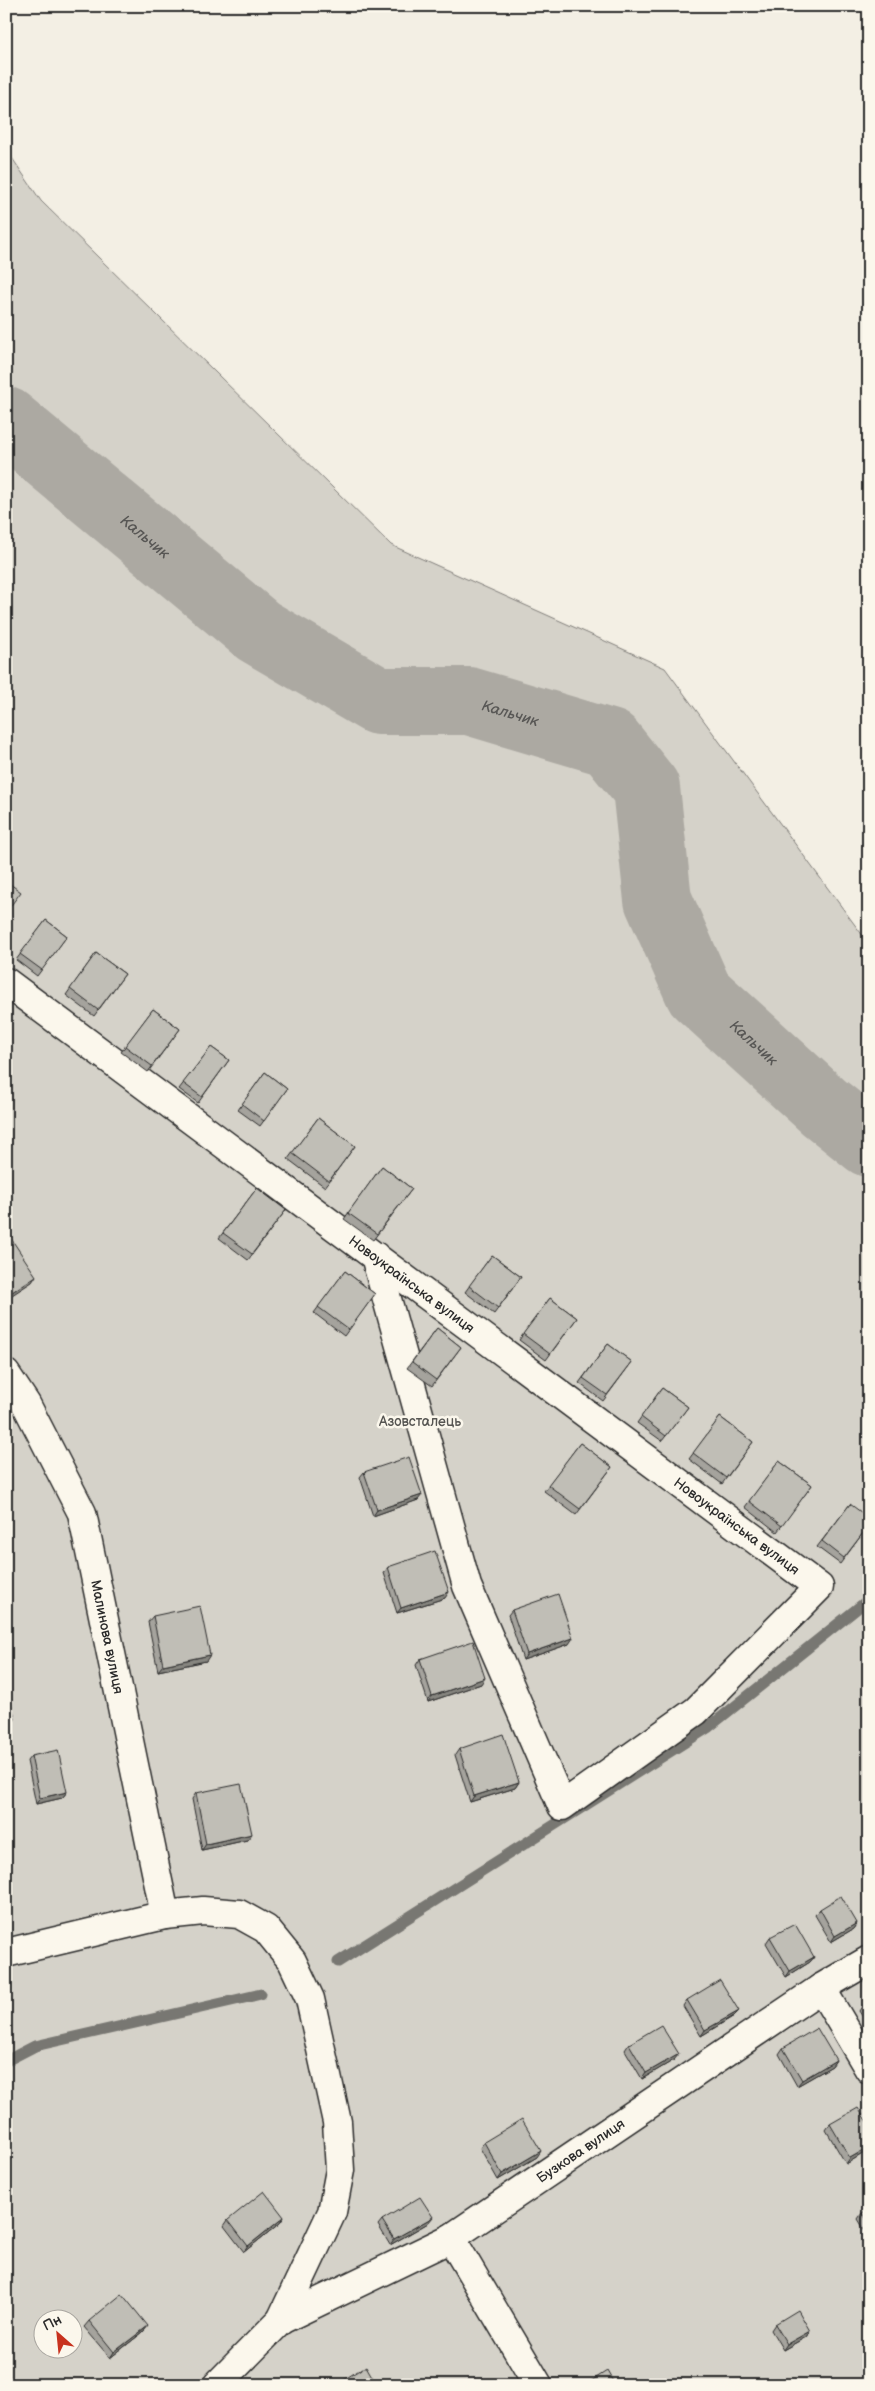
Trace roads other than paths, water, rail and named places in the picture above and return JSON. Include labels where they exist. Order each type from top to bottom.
[{"type":"street","name":"Новоукраїнська вулиця","points":[[6,982],[819,1587],[696,1711],[562,1806],[468,1586],[374,1256]]},
{"type":"street","name":"Малинова вулиця","points":[[6,1374],[26,1404],[82,1513],[165,1915]]},
{"type":"street","points":[[6,1953],[165,1915],[203,1911],[239,1914],[266,1929],[292,1961],[310,1999],[338,2122],[340,2170],[332,2212],[281,2320],[217,2385]]},
{"type":"street","name":"Бузкова вулиця","points":[[281,2320],[451,2238],[821,1988],[869,1960]]},
{"type":"street","points":[[821,1988],[869,2069]]},
{"type":"street","points":[[451,2238],[538,2385]]},
{"type":"waterway","name":"Кальчик","points":[[6,421],[258,631],[378,701],[469,701],[610,743],[646,788],[658,900],[699,993],[824,1107],[869,1143]]},
{"type":"waterway","points":[[338,1962],[709,1727],[869,1599]]},
{"type":"waterway","points":[[6,2061],[35,2046],[261,1994]]},
{"type":"park label","name":"Азовсталець","points":[[420,1421]]}]
